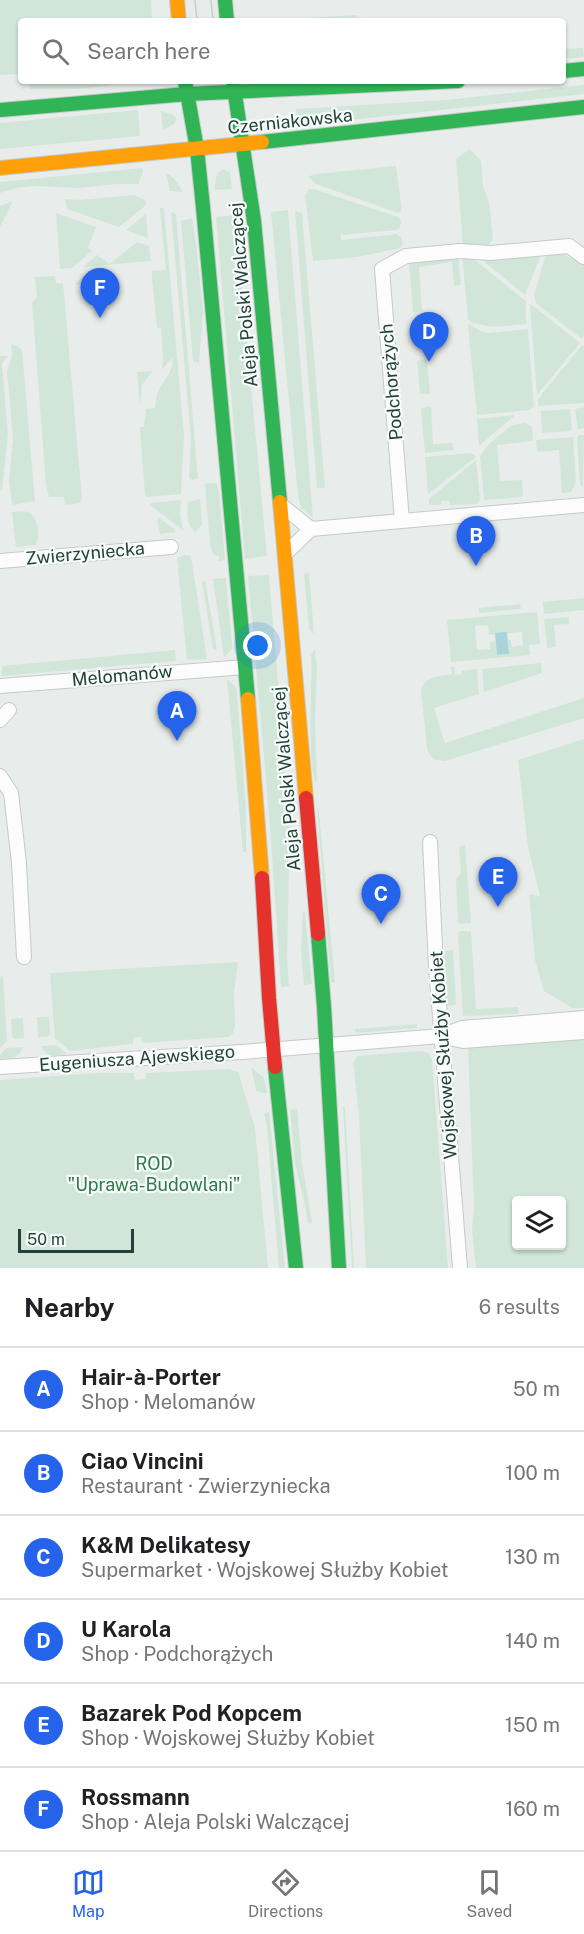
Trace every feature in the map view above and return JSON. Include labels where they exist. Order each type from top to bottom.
[{"type":"main road","points":[[177,0],[179,18]]},
{"type":"main road","points":[[225,0],[227,18]]},
{"type":"main road","points":[[566,71],[584,69]]},
{"type":"main road","name":"Czerniakowska","points":[[0,110],[186,87],[324,84]]},
{"type":"main road","name":"Aleja Polski Walczącej","points":[[234,86],[254,221],[281,505],[314,885],[339,1268]]},
{"type":"main road","name":"Aleja Polski Walczącej","points":[[186,87],[197,149],[255,772],[268,981],[296,1268]]},
{"type":"main road","name":"Czerniakowska","points":[[0,168],[584,107]]},
{"type":"street","name":"Podchorążych","points":[[402,521],[382,269],[406,256],[460,251],[490,253],[568,246],[584,257]]},
{"type":"street","points":[[281,505],[311,529]]},
{"type":"street","points":[[285,554],[311,529],[584,505]]},
{"type":"street","name":"Zwierzyniecka","points":[[0,561],[171,547]]},
{"type":"street","name":"Melomanów","points":[[0,686],[245,666]]},
{"type":"street","points":[[0,776],[11,793],[24,957]]},
{"type":"street","name":"Wojskowej Służby Kobiet","points":[[430,842],[441,1036],[460,1268]]},
{"type":"street","points":[[441,1036],[462,1028],[584,1018]]},
{"type":"street","points":[[441,1036],[463,1041],[584,1032]]},
{"type":"street","name":"Eugeniusza Ajewskiego","points":[[0,1067],[274,1050],[441,1036]]},
{"type":"green space","points":[[0,0],[151,0],[152,18],[18,18],[18,74],[0,75]]},
{"type":"green space","points":[[357,15],[357,18],[308,18]]},
{"type":"green space","points":[[583,48],[584,57],[566,59],[566,49]]},
{"type":"green space","points":[[29,84],[115,84],[91,88],[30,89]]},
{"type":"green space","points":[[584,85],[584,94],[297,126],[296,109],[446,100]]},
{"type":"green space","points":[[138,110],[140,136],[0,149],[0,123]]},
{"type":"green space","points":[[161,111],[177,119],[174,124],[163,130]]},
{"type":"green space","points":[[470,149],[481,161],[483,186],[489,202],[493,239],[488,246],[463,245],[456,159]]},
{"type":"green space","points":[[396,166],[402,211],[398,213],[316,184],[309,178],[316,174]]},
{"type":"green space","points":[[143,168],[138,184],[79,188],[34,186],[0,193],[0,182]]},
{"type":"green space","points":[[223,169],[230,173],[232,189],[214,190],[217,174]]},
{"type":"green space","points":[[166,173],[174,178],[183,192],[170,191]]},
{"type":"green space","points":[[309,189],[398,217],[401,221],[400,228],[397,230],[341,235],[341,240],[397,234],[401,237],[403,244],[400,248],[358,257],[313,261],[305,195]]},
{"type":"green space","points":[[134,195],[145,200],[146,205],[119,227],[67,209],[65,199],[80,200]]},
{"type":"green space","points":[[13,201],[0,227],[0,206]]},
{"type":"green space","points":[[160,207],[164,209],[184,435],[181,494],[147,497],[140,427],[144,427],[146,409],[155,408],[158,391],[172,363],[172,358],[162,370],[161,328],[157,328],[152,277],[152,271],[166,270]]},
{"type":"green space","points":[[288,210],[313,518],[301,508],[298,496],[271,212]]},
{"type":"green space","points":[[295,211],[302,213],[325,488],[317,488]]},
{"type":"green space","points":[[171,212],[176,214],[198,479],[192,480],[189,477],[191,439]]},
{"type":"green space","points":[[56,213],[96,227],[88,248],[92,251],[72,268],[60,269]]},
{"type":"green space","points":[[146,214],[148,238],[126,230]]},
{"type":"green space","points":[[235,215],[267,556],[245,559],[216,217]]},
{"type":"green space","points":[[192,218],[203,311],[199,363],[193,361],[181,221]]},
{"type":"green space","points":[[137,242],[149,246],[151,261],[83,267],[97,255],[110,264]]},
{"type":"green space","points":[[462,253],[466,253],[526,301],[526,324],[490,326],[468,320]]},
{"type":"green space","points":[[546,254],[563,254],[584,265],[584,336],[582,339],[536,303],[534,295]]},
{"type":"green space","points":[[541,255],[525,295],[482,260],[482,258]]},
{"type":"green space","points":[[458,256],[461,285],[454,286],[452,262],[419,267],[422,311],[413,312],[409,262]]},
{"type":"green space","points":[[55,276],[56,283],[63,283],[82,498],[80,503],[65,505],[64,497],[49,497],[46,485],[32,302],[37,297],[35,277]]},
{"type":"green space","points":[[104,276],[104,282],[75,285],[81,278]]},
{"type":"green space","points":[[531,304],[580,343],[537,395],[530,307]]},
{"type":"green space","points":[[423,319],[426,346],[418,347],[414,321]]},
{"type":"green space","points":[[468,326],[488,333],[528,329],[534,406],[530,410],[477,415]]},
{"type":"green space","points":[[11,344],[22,350],[35,501],[12,505],[9,480],[13,439],[7,371],[12,356]]},
{"type":"green space","points":[[582,345],[584,346],[584,403],[538,406],[538,399]]},
{"type":"green space","points":[[0,356],[8,356],[2,363],[8,434],[2,491],[0,491]]},
{"type":"green space","points":[[427,359],[430,394],[420,394],[417,361]]},
{"type":"green space","points":[[152,371],[142,385],[140,406],[137,372]]},
{"type":"green space","points":[[431,406],[433,444],[452,443],[454,450],[425,453],[421,408]]},
{"type":"green space","points":[[584,407],[584,428],[578,429],[575,409]]},
{"type":"green space","points":[[570,409],[572,428],[570,431],[542,433],[541,411]]},
{"type":"green space","points":[[514,416],[479,446],[477,419]]},
{"type":"green space","points":[[525,423],[532,427],[533,441],[497,445],[500,481],[522,480],[522,497],[484,500],[480,456],[489,444],[512,425]]},
{"type":"green space","points":[[579,435],[584,435],[583,488],[580,485],[577,438]]},
{"type":"green space","points":[[573,437],[576,482],[571,492],[562,493],[559,450],[537,452],[536,440]]},
{"type":"green space","points":[[471,453],[476,457],[428,494],[425,457]]},
{"type":"green space","points":[[476,460],[480,499],[477,504],[450,505],[449,501],[441,501],[441,505],[429,505],[429,499]]},
{"type":"green space","points":[[216,483],[219,491],[225,560],[219,561],[219,556],[213,555],[210,544],[205,485]]},
{"type":"green space","points":[[200,499],[202,525],[195,532],[187,514],[188,502]]},
{"type":"green space","points":[[181,500],[180,515],[183,530],[150,505],[151,503]]},
{"type":"green space","points":[[12,512],[32,514],[38,532],[36,545],[16,547]]},
{"type":"green space","points":[[157,516],[174,529],[175,532],[160,534]]},
{"type":"green space","points":[[184,555],[191,556],[207,659],[187,660],[177,558]]},
{"type":"green space","points":[[309,573],[314,634],[309,629],[304,574]]},
{"type":"green space","points":[[269,575],[290,826],[287,957],[289,986],[281,987],[270,826],[248,576]]},
{"type":"green space","points":[[226,578],[232,649],[224,657],[213,579]]},
{"type":"green space","points":[[205,580],[217,650],[213,649],[202,582]]},
{"type":"green space","points":[[541,587],[543,602],[584,598],[584,610],[544,614]]},
{"type":"green space","points":[[520,604],[521,609],[479,613],[479,608]]},
{"type":"green space","points":[[537,612],[540,644],[529,645],[530,655],[451,662],[447,620]],"holes":[[[488,625],[489,635],[522,632],[523,645],[512,647],[511,640],[508,640],[509,654],[497,655],[496,641],[490,642],[490,649],[477,650],[475,626]]]},
{"type":"green space","points":[[569,617],[569,624],[554,625],[556,647],[547,648],[544,619]]},
{"type":"green space","points":[[175,650],[176,661],[2,676],[2,666]]},
{"type":"green space","points":[[314,650],[317,668],[315,722],[317,783],[311,744],[311,655]]},
{"type":"green space","points":[[541,663],[542,673],[484,692],[482,669]]},
{"type":"green space","points":[[451,667],[454,667],[455,675],[461,674],[462,671],[477,669],[479,694],[434,708],[445,743],[584,698],[584,718],[445,761],[436,760],[427,749],[421,689],[430,679],[452,674]]},
{"type":"green space","points":[[227,679],[237,691],[246,811],[246,852],[243,852]]},
{"type":"green space","points":[[584,739],[584,1008],[572,1008],[544,991],[535,960],[529,894],[540,896],[528,847],[518,760]]},
{"type":"green space","points":[[318,803],[335,982],[331,983],[317,809]]},
{"type":"green space","points":[[465,845],[471,923],[460,924],[458,923],[456,879],[461,873],[459,847]]},
{"type":"green space","points":[[303,912],[305,912],[312,984],[304,985],[301,951]]},
{"type":"green space","points":[[460,931],[471,931],[476,1009],[518,1007],[518,1014],[463,1016],[458,934]]},
{"type":"green space","points":[[453,950],[456,1004],[446,1006],[442,954],[444,951]]},
{"type":"green space","points":[[238,962],[234,992],[235,1027],[233,1033],[228,1037],[142,1043],[141,1037],[133,1038],[133,1044],[70,1051],[55,1038],[50,973]]},
{"type":"green space","points":[[3,976],[7,1041],[0,1048],[0,977]]},
{"type":"green space","points":[[37,1017],[49,1017],[50,1034],[48,1037],[38,1037]]},
{"type":"green space","points":[[23,1018],[24,1038],[14,1039],[11,1019]]},
{"type":"green space","points":[[417,1024],[417,1028],[356,1033],[355,1029]]},
{"type":"green space","points":[[584,1037],[584,1268],[476,1268],[472,1229],[474,1207],[468,1047]]},
{"type":"green space","points":[[56,1045],[67,1054],[48,1054],[41,1046]]},
{"type":"green space","points":[[23,1047],[17,1056],[0,1059],[0,1055],[6,1048]]},
{"type":"green space","points":[[420,1051],[428,1053],[432,1059],[448,1268],[366,1268],[359,1116],[353,1062],[358,1056]]},
{"type":"green space","points":[[251,1067],[264,1078],[267,1093],[256,1090]]},
{"type":"green space","name":"ROD \"Uprawa-Budowlani\"","points":[[229,1069],[238,1072],[255,1128],[268,1268],[0,1268],[0,1080],[96,1073],[134,1073],[135,1080],[146,1079],[146,1073]]},
{"type":"green space","points":[[343,1106],[345,1107],[354,1268],[352,1268]]},
{"type":"green space","points":[[297,1109],[302,1162],[312,1223],[308,1224],[295,1163],[290,1110]]},
{"type":"green space","points":[[269,1112],[285,1268],[279,1268],[264,1113]]},
{"type":"water","points":[[507,632],[509,654],[497,655],[495,633]]},
{"type":"tram line","points":[[195,0],[197,18]]},
{"type":"tram line","points":[[211,0],[213,18]]},
{"type":"traffic: fast","points":[[225,0],[227,18]]},
{"type":"traffic: fast","points":[[566,71],[584,69]]},
{"type":"traffic: fast","points":[[186,84],[197,149],[203,207],[248,699]]},
{"type":"traffic: fast","points":[[233,84],[254,221],[280,502]]},
{"type":"traffic: fast","points":[[0,110],[187,94],[395,84]]},
{"type":"traffic: fast","points":[[262,142],[584,107]]},
{"type":"traffic: fast","points":[[318,934],[339,1268]]},
{"type":"traffic: fast","points":[[275,1067],[296,1268]]},
{"type":"traffic: slow","points":[[177,0],[179,18]]},
{"type":"traffic: slow","points":[[0,168],[262,142]]},
{"type":"traffic: slow","points":[[280,502],[306,798]]},
{"type":"traffic: slow","points":[[248,699],[262,878]]},
{"type":"traffic: jam","points":[[306,798],[318,934]]},
{"type":"traffic: jam","points":[[262,878],[275,1067]]},
{"type":"place","name":"Rossmann","points":[[100,318]]},
{"type":"place","name":"U Karola","points":[[429,362]]},
{"type":"place","name":"Ciao Vincini","points":[[476,566]]},
{"type":"place","name":"Hair-à-Porter","points":[[177,741]]},
{"type":"place","name":"Bazarek Pod Kopcem","points":[[498,907]]},
{"type":"place","name":"K&M Delikatesy","points":[[381,924]]}]
